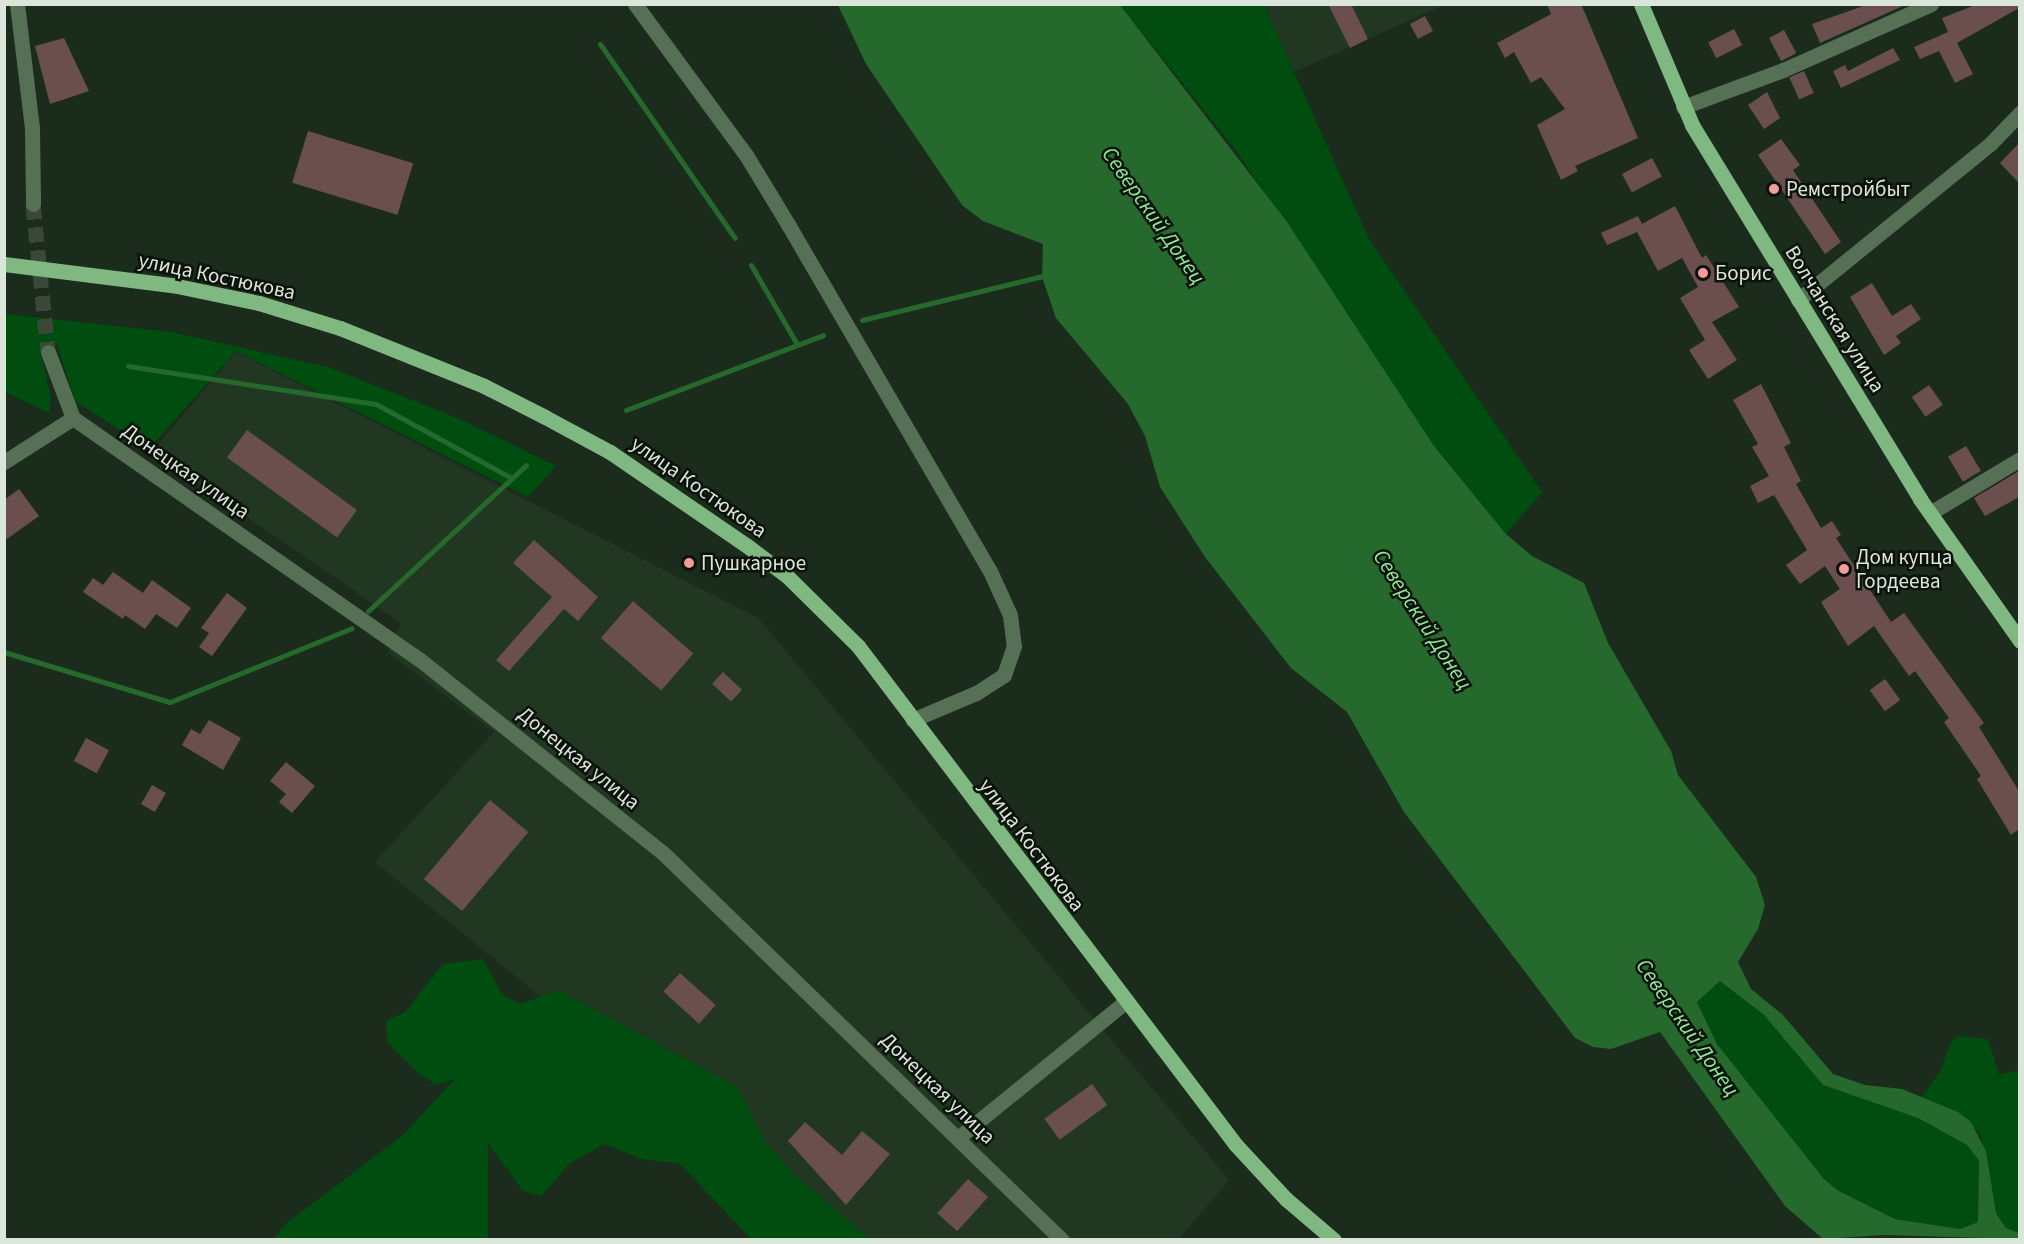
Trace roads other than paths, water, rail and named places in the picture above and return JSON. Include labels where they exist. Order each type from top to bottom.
[{"type":"main road","name":"Волчанская улица","points":[[1641,4],[1683,107],[1798,300],[1930,513],[2019,640]]},
{"type":"main road","name":"улица Костюкова","points":[[4,264],[62,268],[259,303],[340,328],[525,406],[675,493],[787,576],[858,646],[1124,1003],[1236,1145],[1287,1199],[1334,1239]]},
{"type":"street","points":[[17,4],[32,128],[33,204]]},
{"type":"street","points":[[635,4],[746,155],[838,310],[1010,615],[1014,646],[1004,675],[912,720]]},
{"type":"street","points":[[1683,107],[1783,70],[1931,4]]},
{"type":"street","points":[[1798,300],[1991,143],[2019,113]]},
{"type":"street","points":[[4,462],[73,418],[48,352]]},
{"type":"street","name":"Донецкая улица","points":[[73,418],[419,659],[662,852],[1062,1239]]},
{"type":"street","points":[[1930,513],[2019,459]]},
{"type":"street","points":[[959,1137],[1124,1003]]},
{"type":"water","name":"Северский Донец","points":[[838,5],[1120,5],[1287,222],[1434,446],[1506,534],[1532,556],[1584,583],[1608,643],[1671,751],[1678,775],[1756,877],[1765,905],[1758,929],[1738,962],[1751,989],[1783,1015],[1833,1074],[1865,1085],[1902,1089],[1958,1112],[1971,1122],[1986,1151],[1996,1213],[2006,1228],[2019,1233],[2019,1239],[1884,1235],[1823,1239],[1785,1206],[1660,1032],[1611,1049],[1593,1047],[1575,1038],[1404,812],[1347,712],[1291,668],[1205,557],[1160,487],[1145,436],[1128,404],[1056,318],[1042,277],[1043,244],[983,221],[962,205],[866,64]],"holes":[[[1720,981],[1764,1015],[1823,1085],[1918,1118],[1967,1145],[1979,1161],[1978,1222],[1960,1229],[1895,1219],[1837,1190],[1824,1179],[1717,1044],[1697,1002]]]},
{"type":"waterway","points":[[600,44],[735,238]]},
{"type":"waterway","points":[[751,265],[797,344]]},
{"type":"waterway","points":[[862,320],[1047,275]]},
{"type":"waterway","points":[[626,410],[823,335]]},
{"type":"waterway","points":[[128,366],[376,404],[512,478]]},
{"type":"waterway","points":[[368,611],[526,465]]},
{"type":"waterway","points":[[4,652],[170,702],[352,628]]},
{"type":"tunnel","points":[[33,204],[48,352]]},
{"type":"place","name":"Ремстройбыт","points":[[1774,189]]},
{"type":"place","name":"Борис","points":[[1703,273]]},
{"type":"place","name":"Пушкарное","points":[[689,563]]},
{"type":"place","name":"Дом купца Гордеева","points":[[1844,569]]}]
